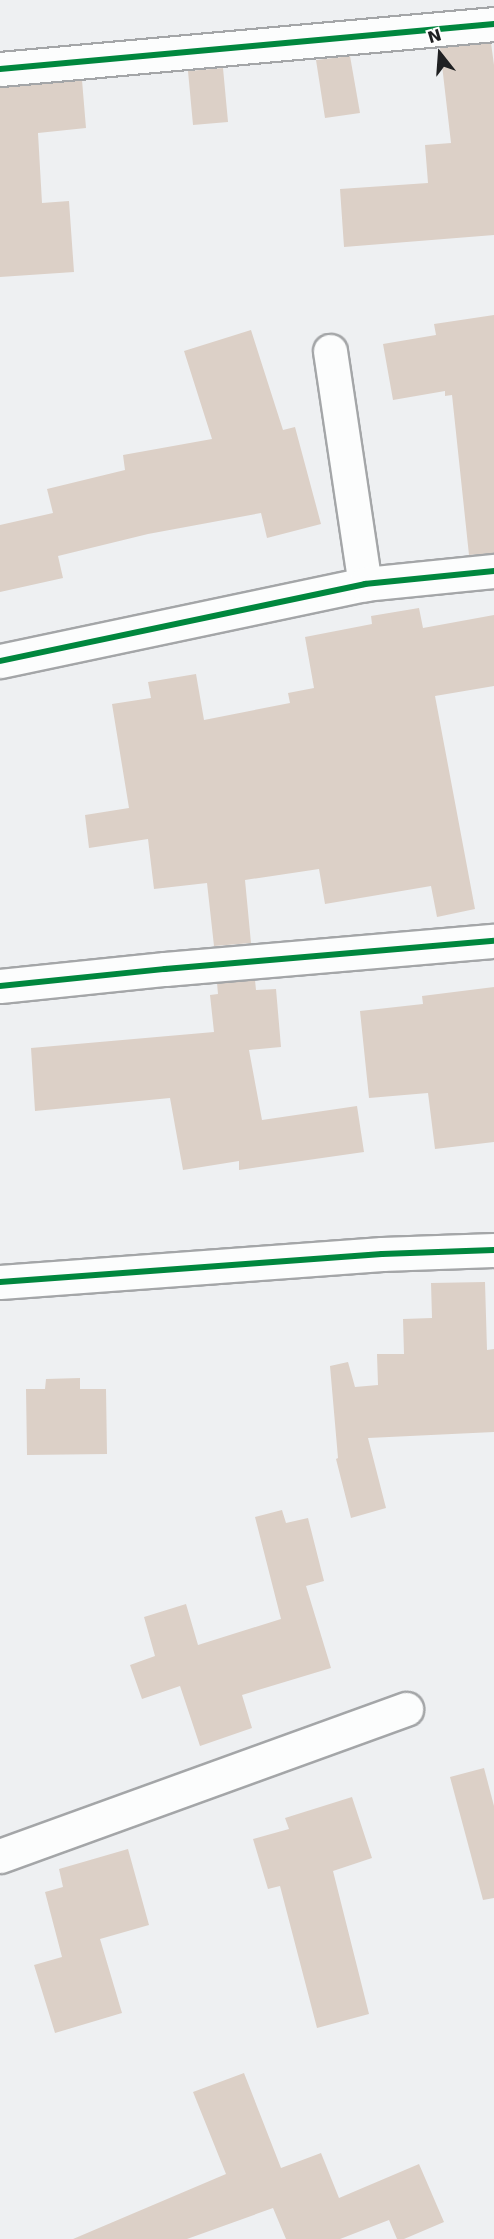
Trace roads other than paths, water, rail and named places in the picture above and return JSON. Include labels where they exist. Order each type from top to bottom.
[{"type":"street","points":[[0,69],[494,24]]},
{"type":"street","points":[[330,351],[365,584]]},
{"type":"street","points":[[0,661],[365,584],[494,572]]},
{"type":"street","points":[[0,986],[494,941]]},
{"type":"street","points":[[0,1282],[382,1254],[494,1250]]},
{"type":"street","points":[[0,1856],[406,1709]]}]
